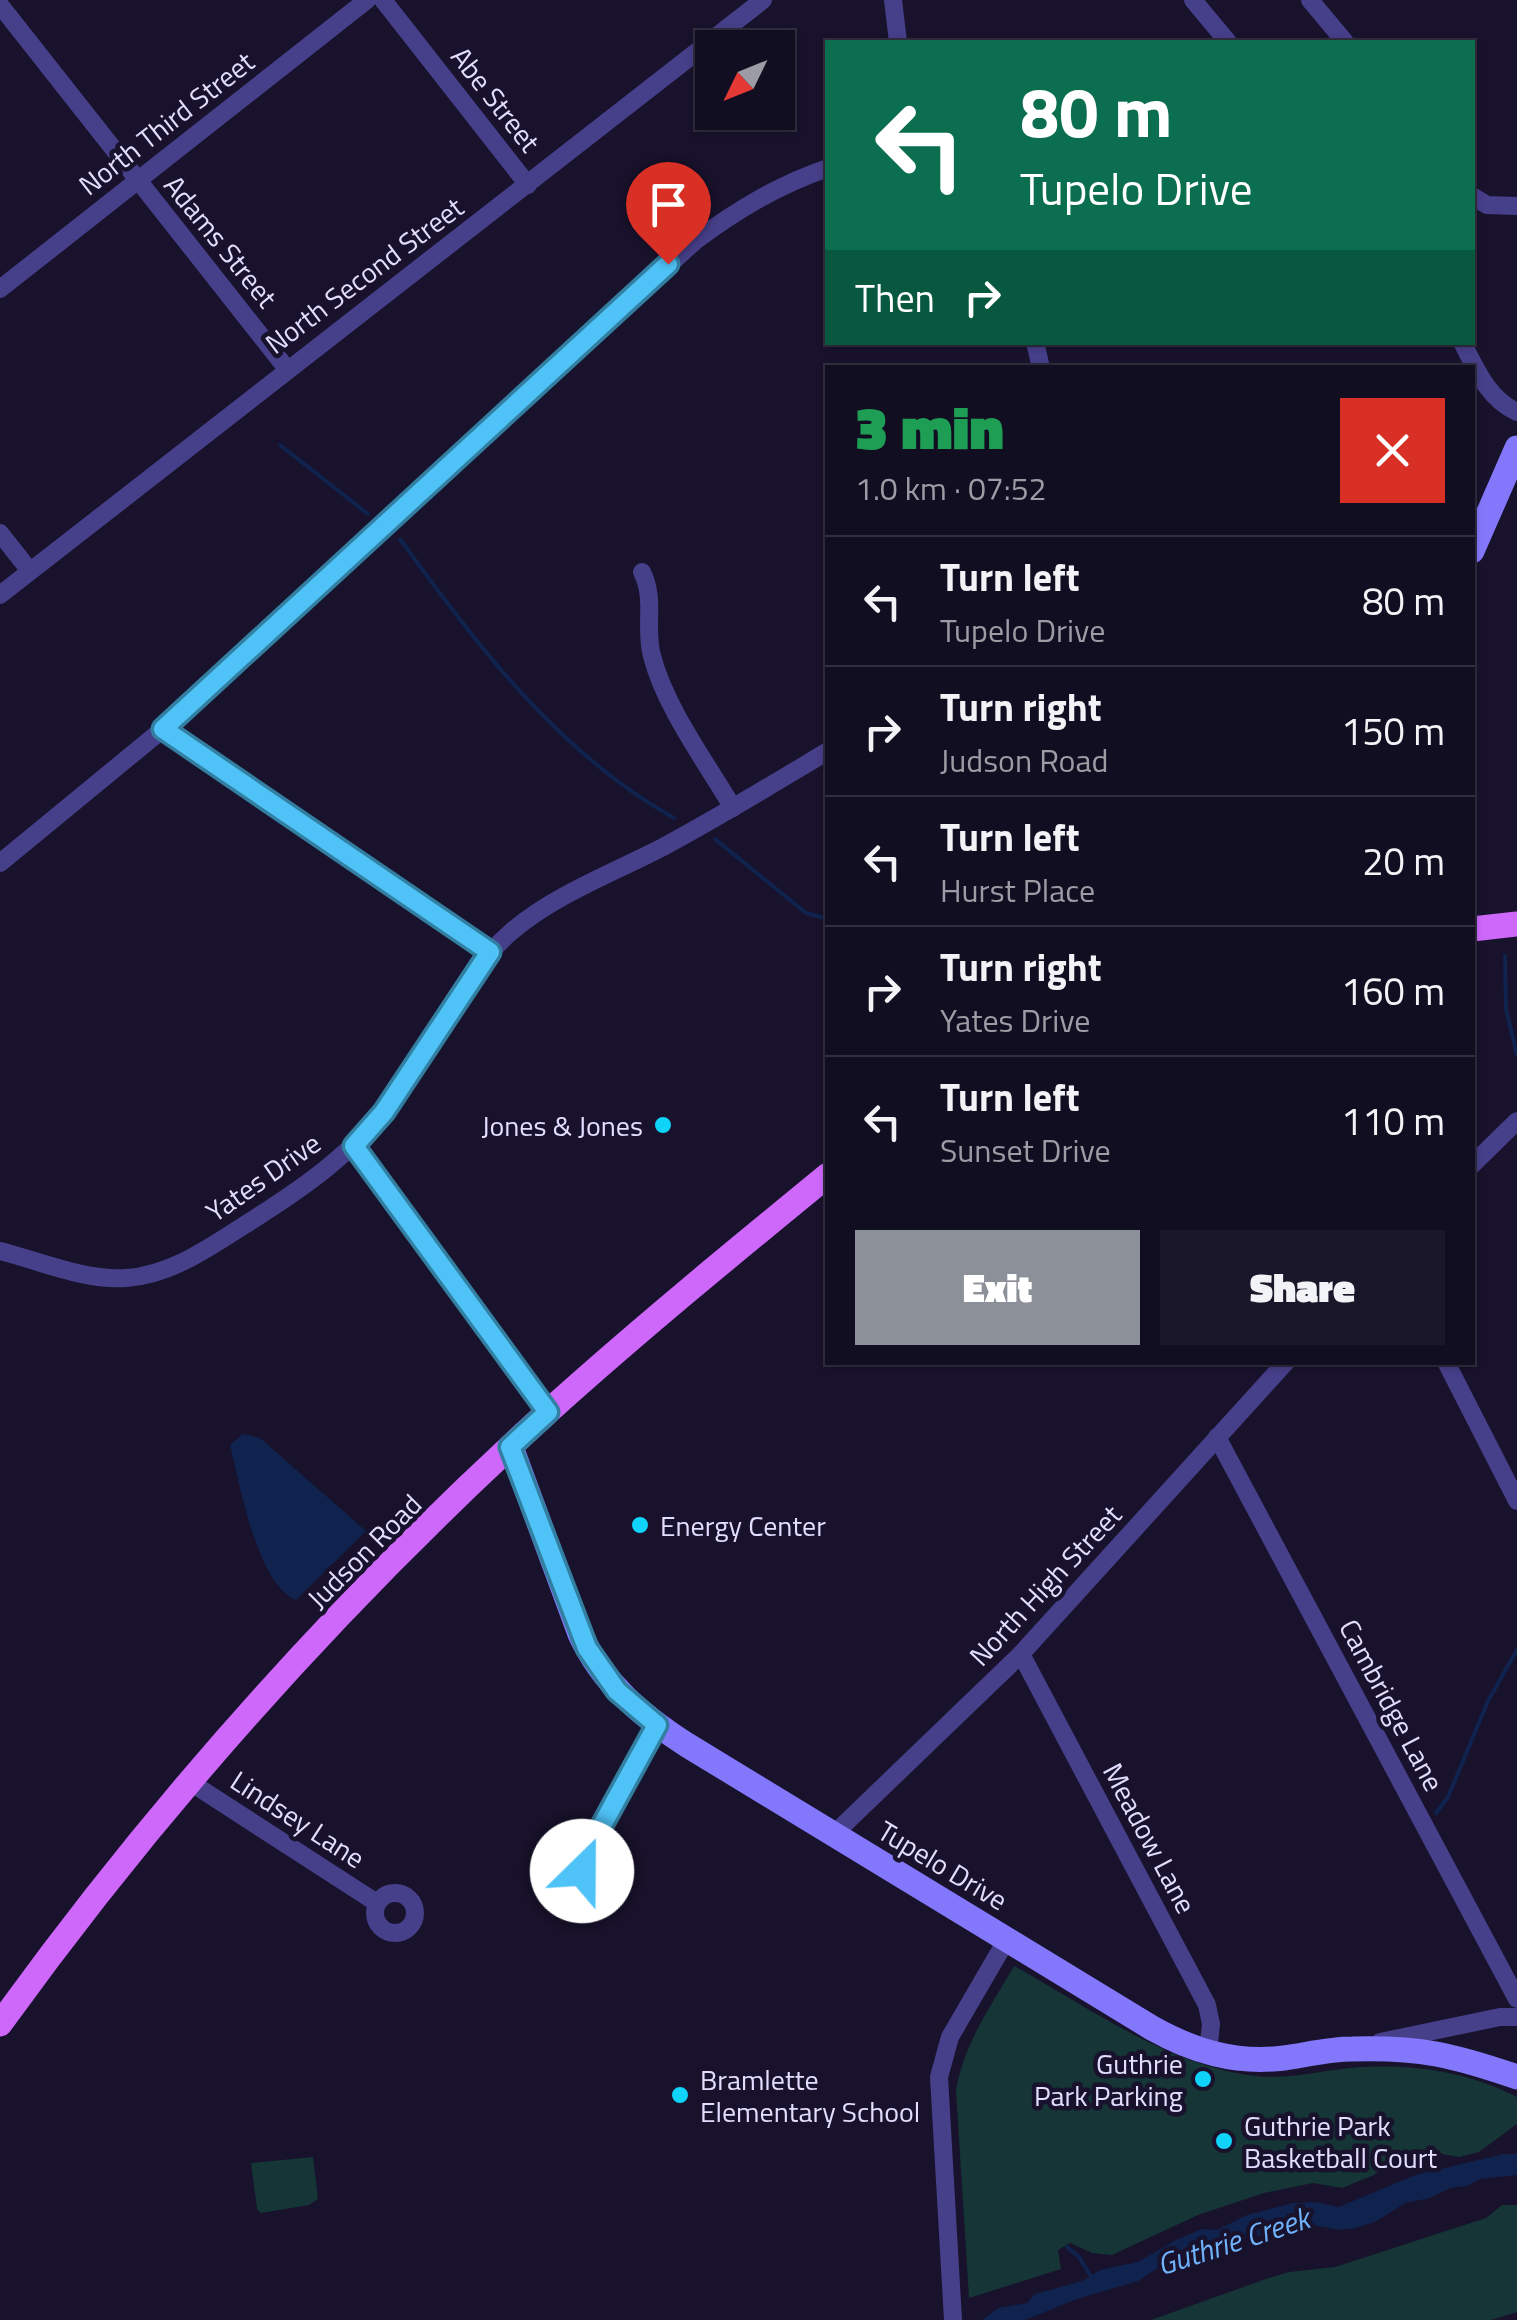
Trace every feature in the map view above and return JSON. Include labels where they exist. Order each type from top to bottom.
[{"type":"main road","points":[[1475,928],[1517,924]]},
{"type":"main road","name":"Judson Road","points":[[0,2024],[112,1877],[294,1665],[548,1412],[825,1177]]},
{"type":"street","name":"North Third Street","points":[[0,289],[367,0]]},
{"type":"street","name":"Abe Street","points":[[383,0],[528,185]]},
{"type":"street","name":"North Second Street","points":[[0,595],[763,0]]},
{"type":"street","points":[[893,0],[898,40]]},
{"type":"street","points":[[1193,0],[1226,40]]},
{"type":"street","points":[[1310,0],[1343,40]]},
{"type":"street","name":"Adams Street","points":[[0,5],[288,368]]},
{"type":"street","points":[[0,863],[163,729],[695,240],[778,187],[825,169]]},
{"type":"street","points":[[1475,198],[1487,206],[1517,206]]},
{"type":"street","points":[[1475,365],[1490,392],[1517,412]]},
{"type":"street","points":[[1475,543],[1517,448]]},
{"type":"street","points":[[0,533],[30,571]]},
{"type":"street","points":[[642,572],[650,592],[648,632],[659,678],[733,808]]},
{"type":"street","points":[[163,729],[490,952]]},
{"type":"street","name":"Yates Drive","points":[[0,1252],[114,1278],[158,1272],[203,1252],[288,1198],[354,1146],[384,1112],[490,952],[541,910],[733,808],[825,753]]},
{"type":"street","points":[[1475,1162],[1517,1121]]},
{"type":"street","points":[[354,1146],[548,1412]]},
{"type":"street","name":"North High Street","points":[[833,1835],[1021,1654],[1283,1365]]},
{"type":"street","points":[[1448,1365],[1517,1501]]},
{"type":"street","name":"Cambridge Lane","points":[[1218,1437],[1517,1999]]},
{"type":"street","name":"Tupelo Drive","points":[[510,1447],[587,1648],[617,1691],[657,1725],[1152,2028],[1208,2053],[1256,2060],[1517,2017]]},
{"type":"street","name":"Meadow Lane","points":[[1021,1654],[1207,2005],[1211,2024],[1208,2053]]},
{"type":"street","points":[[585,1879],[584,1858],[657,1725]]},
{"type":"street","name":"Lindsey Lane","points":[[190,1782],[377,1903]]},
{"type":"street","points":[[954,2320],[939,2077],[950,2037],[1007,1938]]},
{"type":"street","points":[[1346,2048],[1435,2052],[1515,2072]]},
{"type":"green space","points":[[1014,1966],[1130,2033],[1223,2070],[1269,2077],[1362,2067],[1442,2072],[1480,2081],[1517,2097],[1517,2124],[1479,2152],[1459,2157],[1415,2149],[1374,2175],[1342,2188],[1313,2183],[1264,2193],[1198,2215],[1112,2255],[1092,2253],[1070,2243],[1058,2250],[1061,2269],[969,2298],[956,2091],[971,2042]]},
{"type":"green space","points":[[313,2157],[318,2199],[309,2205],[261,2213],[257,2209],[251,2163]]},
{"type":"green space","points":[[1502,2205],[1517,2205],[1517,2312],[1491,2320],[1151,2320],[1289,2272],[1335,2267],[1486,2218]]},
{"type":"water","points":[[243,1434],[260,1438],[366,1531],[296,1600],[271,1575],[252,1531],[230,1445]]},
{"type":"water","name":"Guthrie Creek","points":[[1517,2154],[1517,2175],[1480,2179],[1450,2188],[1430,2198],[1405,2203],[1375,2222],[1340,2230],[1308,2224],[1245,2239],[1175,2266],[1161,2266],[1138,2281],[1025,2320],[982,2320],[998,2308],[1027,2303],[1035,2294],[1082,2281],[1100,2270],[1138,2262],[1202,2229],[1217,2230],[1247,2215],[1293,2203],[1339,2207],[1415,2175]]},
{"type":"waterway","points":[[280,445],[368,514]]},
{"type":"waterway","points":[[400,539],[522,694],[593,762],[674,818]]},
{"type":"waterway","points":[[715,839],[806,913],[825,918]]},
{"type":"waterway","points":[[1505,956],[1506,1009],[1517,1055]]},
{"type":"waterway","points":[[1436,1813],[1448,1797],[1488,1701],[1517,1650]]},
{"type":"waterway","points":[[1067,2247],[1079,2257],[1092,2278]]},
{"type":"place","name":"Jones & Jones","points":[[663,1125]]},
{"type":"place","name":"Energy Center","points":[[640,1525]]},
{"type":"place","name":"Guthrie Park Parking","points":[[1203,2079]]},
{"type":"place","name":"Bramlette Elementary School","points":[[680,2095]]},
{"type":"place","name":"Guthrie Park Basketball Court","points":[[1224,2141]]},
{"type":"route","points":[[582,1871],[584,1858],[657,1725],[617,1691],[587,1648],[510,1447],[548,1412],[354,1146],[384,1112],[490,952],[163,729],[668,264]]}]
